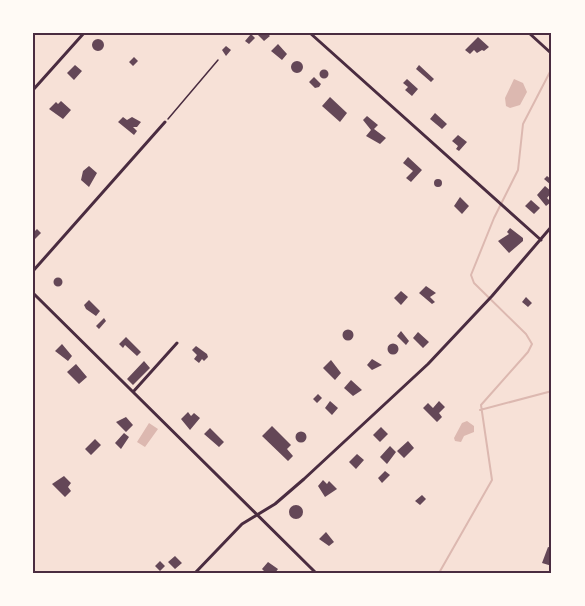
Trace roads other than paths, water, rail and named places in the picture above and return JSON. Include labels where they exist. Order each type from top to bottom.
[{"type":"street","points":[[33,90],[84,33]]},
{"type":"street","points":[[310,33],[496,203],[504,206],[541,240]]},
{"type":"street","points":[[529,33],[552,54]]},
{"type":"street","points":[[33,271],[165,122]]},
{"type":"street","points":[[195,573],[242,524],[283,498],[428,364],[492,296],[552,226]]},
{"type":"street","points":[[33,293],[316,573]]},
{"type":"street","points":[[133,392],[177,343]]},
{"type":"waterway","points":[[439,573],[492,480],[481,405],[528,352],[532,344],[526,334],[474,283],[471,275],[494,218],[518,170],[523,124],[552,68]]},
{"type":"waterway","points":[[480,410],[552,391]]}]
